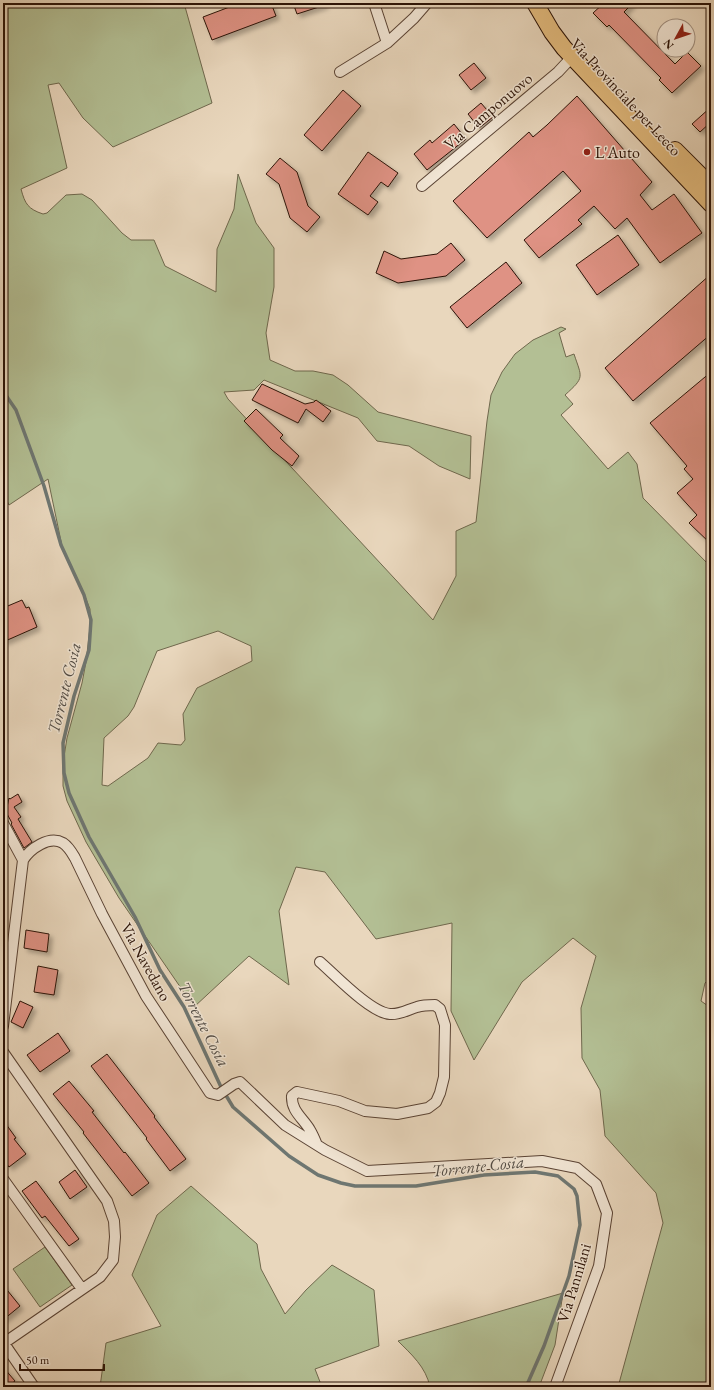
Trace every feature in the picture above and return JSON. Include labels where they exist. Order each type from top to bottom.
[{"type":"main road","name":"Via Provinciale per Lecco","points":[[535,3],[552,32],[572,57],[688,179],[710,196]]},
{"type":"main road","name":"Via Provinciale per Lecco","points":[[547,3],[560,26],[572,41],[710,196]]},
{"type":"street","points":[[374,3],[387,43]]},
{"type":"street","points":[[340,72],[387,43],[414,18],[427,3]]},
{"type":"street","points":[[572,57],[577,56],[603,81],[608,80]]},
{"type":"street","name":"Via Camponuovo","points":[[422,186],[558,72],[572,57]]},
{"type":"street","points":[[3,823],[23,860],[3,1026]]},
{"type":"street","name":"Via Navedano","points":[[23,860],[33,848],[53,841],[63,843],[70,850],[146,996],[210,1093],[218,1095],[234,1084],[240,1082],[285,1125],[317,1145],[367,1171]]},
{"type":"street","points":[[317,1145],[310,1130],[291,1104],[292,1096],[297,1092],[339,1101],[365,1110],[397,1114],[428,1108],[436,1102],[440,1093],[444,1072],[444,1025],[440,1009],[435,1005],[426,1005],[399,1013],[390,1014],[378,1011],[320,962]]},
{"type":"street","points":[[3,1052],[107,1201],[114,1221],[115,1237],[113,1260],[100,1277],[3,1343],[34,1387]]},
{"type":"street","name":"Via Pannilani","points":[[367,1171],[542,1161],[577,1168],[596,1184],[608,1213],[598,1266],[555,1387]]},
{"type":"street","points":[[3,1179],[82,1289]]},
{"type":"green space","points":[[3,3],[184,3],[212,103],[113,147],[83,118],[59,83],[48,85],[67,168],[21,189],[24,199],[31,208],[43,214],[47,213],[66,195],[82,194],[92,200],[122,233],[131,240],[154,240],[165,266],[216,292],[217,249],[234,209],[238,174],[256,223],[274,248],[274,287],[266,333],[270,360],[295,371],[313,371],[333,375],[348,385],[378,412],[471,436],[470,479],[439,466],[409,446],[377,441],[358,418],[264,380],[254,390],[224,392],[228,399],[433,620],[456,576],[456,531],[476,522],[491,395],[502,372],[515,354],[533,340],[561,327],[566,329],[559,333],[566,357],[574,354],[579,368],[580,377],[576,384],[565,395],[573,404],[561,415],[608,469],[628,452],[637,464],[643,498],[711,567],[711,978],[705,983],[701,1001],[711,1008],[711,1387],[618,1387],[663,1223],[656,1193],[605,1136],[600,1090],[582,1058],[581,1008],[596,956],[573,938],[522,982],[474,1060],[451,1011],[452,923],[376,939],[325,872],[296,867],[279,911],[289,985],[249,956],[194,1007],[119,898],[86,842],[67,801],[63,786],[63,763],[67,738],[82,683],[86,662],[90,627],[90,609],[62,546],[48,479],[9,505],[3,493]],"holes":[[[218,631],[251,646],[252,661],[197,688],[183,714],[185,740],[181,745],[158,743],[148,758],[108,786],[102,785],[104,738],[128,716],[134,707],[157,651]]]},
{"type":"green space","points":[[191,1186],[257,1244],[261,1269],[285,1314],[306,1290],[332,1265],[374,1290],[379,1346],[315,1369],[322,1387],[100,1387],[106,1343],[161,1326],[132,1275],[157,1215]]},
{"type":"green space","points":[[45,1247],[72,1285],[40,1307],[13,1269]]},
{"type":"green space","points":[[563,1293],[555,1345],[539,1387],[430,1387],[422,1367],[398,1341]]},
{"type":"building","points":[[240,3],[271,3],[276,16],[212,40],[203,17]]},
{"type":"building","points":[[293,3],[325,3],[325,5],[297,14]]},
{"type":"building","points":[[604,3],[633,3],[624,12],[656,45],[656,58],[669,58],[675,64],[681,58],[693,58],[701,66],[672,93],[659,80],[661,78],[609,25],[607,27],[593,13]]},
{"type":"building","points":[[474,63],[486,78],[471,90],[459,75]]},
{"type":"building","points":[[343,90],[361,106],[322,151],[304,135]]},
{"type":"building","points":[[577,96],[652,182],[640,195],[652,210],[674,194],[702,233],[660,263],[627,218],[615,229],[594,206],[578,220],[582,224],[539,258],[524,240],[581,191],[563,171],[487,238],[453,201],[529,132],[533,137]]},
{"type":"building","points":[[481,103],[493,117],[479,128],[468,114]]},
{"type":"building","points":[[711,107],[711,122],[700,132],[692,124]]},
{"type":"building","points":[[454,124],[466,139],[427,170],[414,154],[430,140],[432,143]]},
{"type":"building","points":[[368,152],[398,173],[388,187],[381,182],[370,196],[378,202],[368,215],[338,194]]},
{"type":"building","points":[[280,158],[297,172],[308,206],[320,217],[307,232],[290,218],[279,184],[266,174]]},
{"type":"building","points":[[618,235],[639,265],[597,295],[576,265]]},
{"type":"building","points":[[451,243],[465,260],[446,276],[398,283],[376,273],[384,251],[401,259],[437,254]]},
{"type":"building","points":[[506,262],[522,283],[467,328],[450,307]]},
{"type":"building","points":[[711,274],[711,334],[633,401],[605,368]]},
{"type":"building","points":[[711,372],[711,544],[689,523],[697,515],[677,493],[693,479],[684,469],[687,466],[650,423]]},
{"type":"building","points":[[262,384],[305,404],[316,400],[331,411],[323,422],[306,409],[298,423],[252,400]]},
{"type":"building","points":[[256,409],[283,435],[280,438],[299,456],[292,466],[272,450],[244,421]]},
{"type":"building","points":[[22,600],[26,608],[29,607],[37,627],[3,642],[3,608]]},
{"type":"building","points":[[18,794],[22,802],[14,807],[21,817],[18,819],[32,842],[24,848],[6,812],[9,798],[10,799]]},
{"type":"building","points":[[26,930],[49,934],[47,952],[24,948]]},
{"type":"building","points":[[38,966],[58,970],[54,995],[34,992]]},
{"type":"building","points":[[20,1001],[33,1007],[23,1028],[11,1022]]},
{"type":"building","points":[[58,1033],[70,1051],[40,1072],[27,1055]]},
{"type":"building","points":[[107,1054],[186,1159],[170,1171],[146,1139],[147,1138],[91,1066]]},
{"type":"building","points":[[69,1081],[149,1183],[132,1196],[83,1133],[84,1132],[53,1094]]},
{"type":"building","points":[[3,1120],[16,1138],[14,1139],[26,1154],[9,1167],[3,1159]]},
{"type":"building","points":[[75,1170],[87,1187],[70,1199],[59,1182]]},
{"type":"building","points":[[36,1181],[79,1239],[69,1246],[45,1216],[42,1218],[22,1191]]},
{"type":"building","points":[[3,1285],[20,1306],[3,1320]]},
{"type":"building","points":[[3,1367],[15,1381],[7,1387],[3,1387]]},
{"type":"waterway","name":"Torrente Cosia","points":[[3,391],[16,410],[44,486],[61,545],[84,595],[91,620],[89,650],[74,696],[63,743],[64,773],[69,793],[89,837],[135,917],[160,970],[184,1007],[221,1087],[233,1107],[289,1156],[318,1175],[341,1183],[355,1186],[416,1186],[484,1175],[535,1172],[558,1176],[574,1189],[577,1196],[580,1225],[569,1276],[544,1346],[526,1387]]},
{"type":"place","name":"L'Auto","points":[[587,152]]}]
